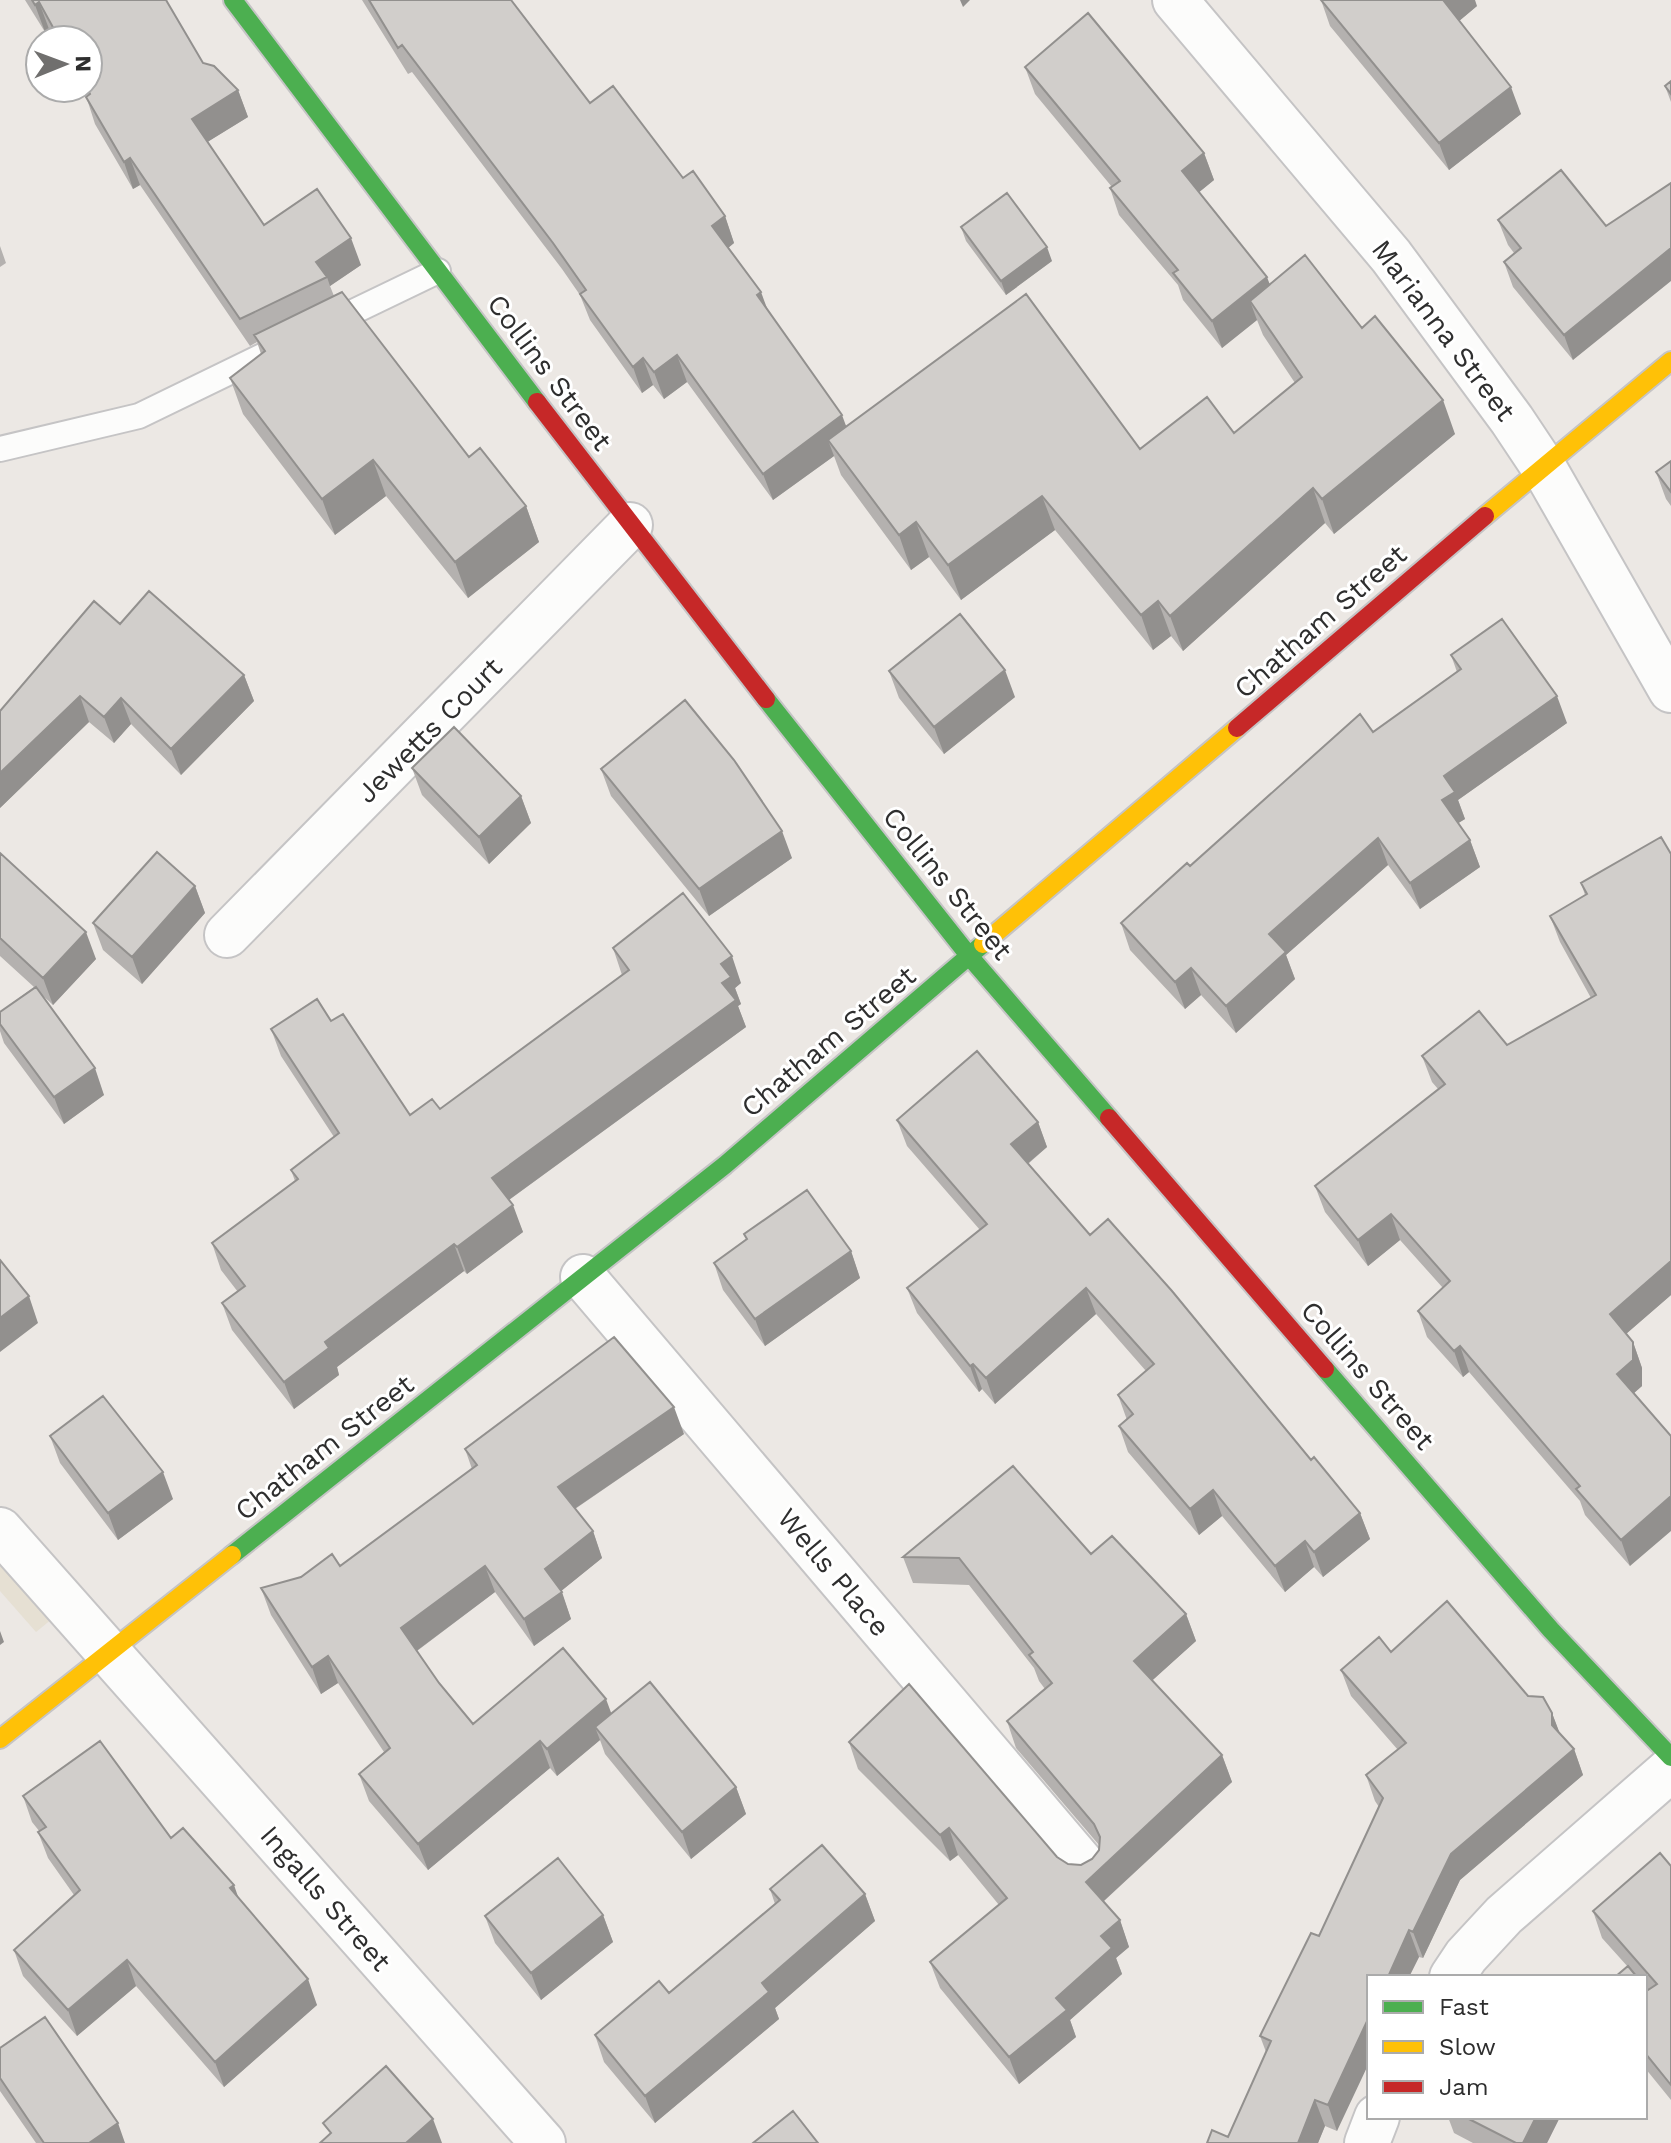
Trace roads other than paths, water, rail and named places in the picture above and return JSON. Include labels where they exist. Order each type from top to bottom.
[{"type":"street","name":"Collins Street","points":[[233,0],[630,525],[970,957],[1551,1630],[1671,1757]]},
{"type":"street","name":"Marianna Street","points":[[1175,0],[1391,256],[1512,420],[1544,468],[1671,690]]},
{"type":"street","name":"Chatham Street","points":[[0,1739],[725,1165],[1671,361]]},
{"type":"street","name":"Jewetts Court","points":[[227,935],[630,525]]},
{"type":"street","name":"Wells Place","points":[[583,1277],[1085,1867]]},
{"type":"street","name":"Ingalls Street","points":[[0,1530],[543,2143]]},
{"type":"street","points":[[1453,1975],[1466,1956],[1504,1915],[1671,1769]]},
{"type":"street","points":[[1367,2143],[1376,2119]]},
{"type":"lane","points":[[0,449],[139,416],[438,271]]}]
